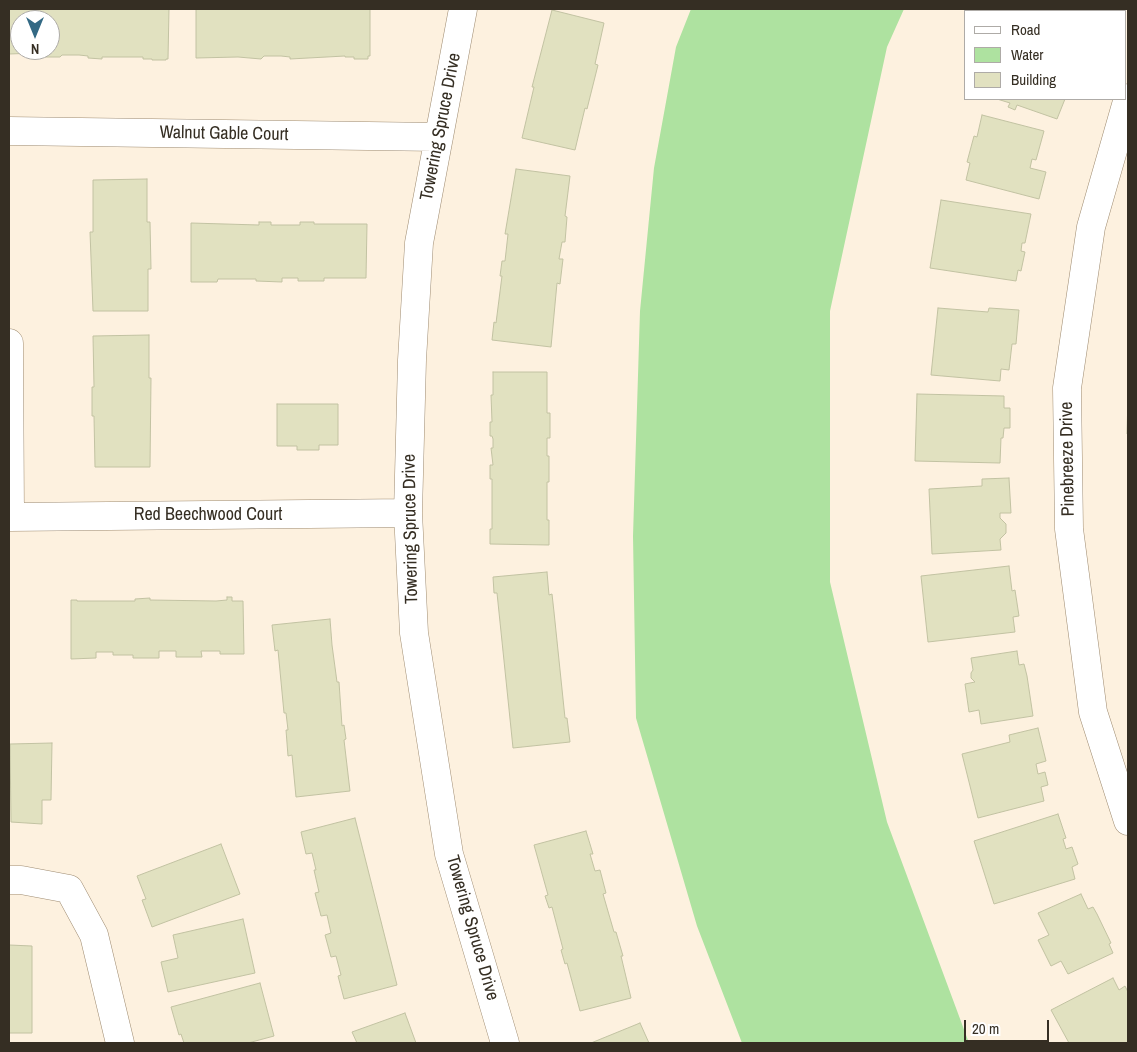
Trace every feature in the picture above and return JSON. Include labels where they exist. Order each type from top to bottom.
[{"type":"street","name":"Towering Spruce Drive","points":[[463,9],[419,242],[412,360],[408,513],[414,633],[450,854],[505,1043]]},
{"type":"street","name":"Pinebreeze Drive","points":[[1128,98],[1091,227],[1067,388],[1069,529],[1093,712],[1128,821]]},
{"type":"street","name":"Walnut Gable Court","points":[[9,131],[439,137]]},
{"type":"street","points":[[9,343],[10,516]]},
{"type":"street","name":"Red Beechwood Court","points":[[10,516],[408,513]]},
{"type":"street","points":[[9,880],[21,880],[69,889],[94,935],[120,1043]]},
{"type":"water","points":[[691,9],[904,9],[887,47],[830,311],[830,582],[887,822],[969,1043],[742,1043],[697,926],[636,718],[633,536],[640,311],[654,168],[676,47]]},
{"type":"building","points":[[9,9],[169,9],[168,59],[166,60],[143,59],[143,57],[102,57],[102,59],[79,55],[62,55],[60,57],[60,10],[10,10],[10,54]]},
{"type":"building","points":[[196,9],[370,9],[370,56],[368,56],[368,59],[354,59],[354,57],[345,56],[290,59],[290,57],[281,56],[264,56],[261,59],[238,57],[196,58]]},
{"type":"building","points":[[1016,9],[1092,9],[1092,10]]},
{"type":"building","points":[[552,10],[604,23],[595,64],[598,65],[575,150],[522,138],[534,87],[532,87]]},
{"type":"building","points":[[1000,100],[1065,100],[1057,119],[1017,105],[1015,110],[1008,107],[1010,103]]},
{"type":"building","points":[[982,115],[1044,131],[1036,160],[1032,159],[1030,168],[1046,172],[1039,199],[966,180],[970,163],[967,162],[974,136],[977,137]]},
{"type":"building","points":[[516,169],[570,176],[565,216],[567,217],[565,242],[562,242],[559,259],[563,259],[560,284],[557,283],[551,347],[492,340],[502,276],[500,276],[502,261],[505,261],[508,234],[505,234]]},
{"type":"building","points":[[147,179],[147,222],[150,222],[151,269],[148,269],[148,311],[93,311],[90,232],[93,232],[93,180]]},
{"type":"building","points":[[941,200],[1031,214],[1025,243],[1022,243],[1021,251],[1025,252],[1021,271],[1018,270],[1016,281],[930,268]]},
{"type":"building","points":[[259,222],[271,222],[271,225],[300,225],[300,222],[314,222],[314,224],[367,224],[366,278],[324,278],[324,281],[298,281],[298,278],[282,278],[282,282],[256,281],[256,279],[218,279],[217,282],[191,282],[191,223],[259,225]]},
{"type":"building","points":[[938,308],[988,312],[989,308],[1019,310],[1016,344],[1012,344],[1009,370],[1001,369],[1000,381],[931,375]]},
{"type":"building","points":[[149,335],[149,378],[151,378],[150,467],[95,467],[94,416],[92,416],[92,387],[94,387],[93,336]]},
{"type":"building","points":[[493,372],[547,372],[547,413],[550,413],[550,438],[547,438],[547,456],[549,456],[547,520],[549,520],[549,545],[490,544],[490,529],[492,529],[492,479],[490,479],[490,465],[493,465],[491,448],[493,448],[493,439],[490,436],[490,422],[492,422],[491,395],[493,395]]},
{"type":"building","points":[[917,394],[1004,396],[1004,408],[1010,408],[1010,428],[1004,428],[1003,438],[1001,438],[1000,463],[915,461]]},
{"type":"building","points":[[1128,396],[1128,434],[1127,434]]},
{"type":"building","points":[[277,404],[338,404],[338,445],[319,445],[319,450],[297,450],[297,446],[277,446]]},
{"type":"building","points":[[1009,478],[1011,513],[1000,513],[1000,518],[1006,524],[1006,533],[1000,539],[1001,550],[932,554],[929,489],[982,486],[982,479]]},
{"type":"building","points":[[1009,566],[1012,591],[1015,590],[1019,616],[1013,617],[1015,632],[928,642],[921,576]]},
{"type":"building","points":[[547,572],[549,595],[552,594],[565,718],[567,718],[570,742],[513,748],[497,593],[494,593],[493,577]]},
{"type":"building","points":[[227,597],[232,597],[232,601],[243,601],[244,654],[220,654],[220,651],[201,651],[202,657],[176,657],[176,651],[159,651],[159,658],[133,658],[133,655],[113,655],[113,652],[96,652],[96,658],[71,659],[71,600],[135,601],[135,599],[150,598],[150,600],[216,601],[227,600]]},
{"type":"building","points":[[330,619],[337,682],[339,682],[342,726],[344,725],[346,739],[344,740],[350,791],[296,797],[292,755],[288,756],[286,730],[288,730],[286,713],[284,713],[278,650],[275,651],[272,625]]},
{"type":"building","points":[[1017,651],[1019,665],[1024,664],[1027,676],[1033,716],[981,724],[979,710],[969,712],[965,684],[975,682],[971,678],[973,670],[971,658]]},
{"type":"building","points":[[1038,728],[1046,761],[1036,764],[1038,774],[1045,772],[1048,785],[1041,787],[1044,801],[978,818],[962,754],[1010,742],[1009,735]]},
{"type":"building","points":[[52,743],[51,800],[42,800],[42,824],[11,822],[10,744]]},
{"type":"building","points":[[1058,814],[1066,838],[1063,839],[1066,849],[1072,847],[1078,864],[1072,867],[1075,879],[994,904],[974,841]]},
{"type":"building","points":[[355,818],[397,985],[344,999],[338,976],[341,975],[336,956],[331,957],[325,935],[331,933],[327,915],[321,916],[315,893],[319,892],[312,853],[306,854],[301,832]]},
{"type":"building","points":[[586,831],[593,854],[590,854],[595,871],[600,870],[606,893],[603,894],[623,956],[621,956],[631,998],[580,1011],[567,963],[565,964],[561,950],[563,949],[552,907],[549,908],[545,896],[548,895],[534,845]]},
{"type":"building","points":[[221,844],[240,894],[152,927],[142,900],[146,899],[137,876]]},
{"type":"building","points":[[1081,894],[1088,909],[1093,907],[1097,914],[1111,943],[1109,944],[1113,953],[1068,974],[1061,961],[1051,966],[1038,940],[1049,935],[1038,913]]},
{"type":"building","points":[[243,919],[255,973],[168,992],[161,962],[178,958],[173,935]]},
{"type":"building","points":[[9,945],[32,946],[32,1033],[9,1033]]},
{"type":"building","points":[[1113,978],[1119,990],[1125,986],[1128,992],[1128,1043],[1069,1043],[1051,1010]]},
{"type":"building","points":[[260,983],[274,1036],[248,1043],[184,1043],[181,1034],[179,1035],[171,1007]]},
{"type":"building","points":[[405,1013],[416,1043],[357,1043],[352,1032]]},
{"type":"building","points":[[640,1023],[649,1043],[591,1043]]}]
